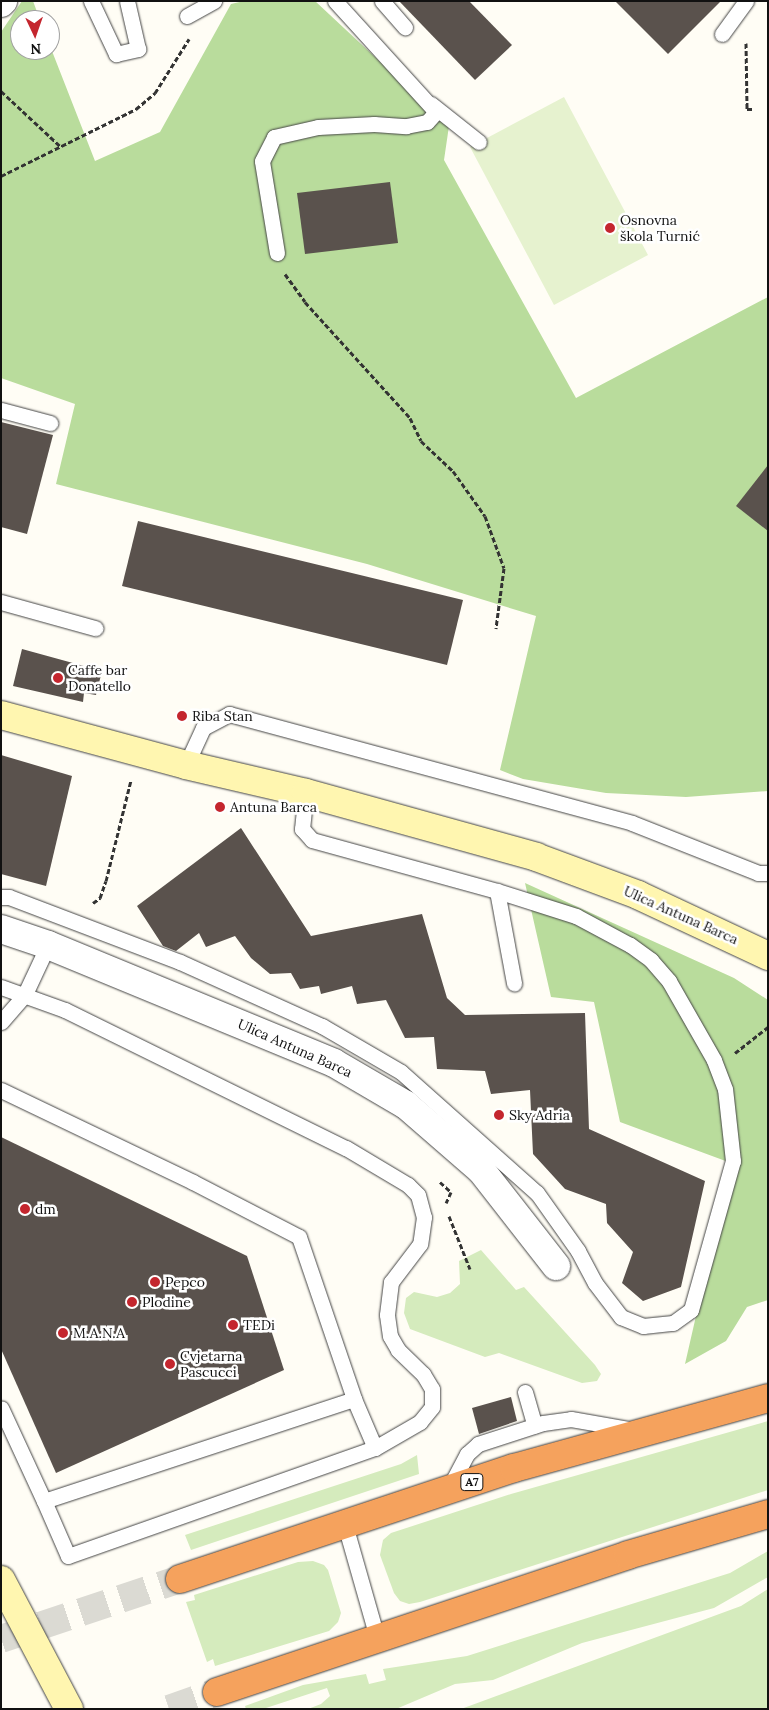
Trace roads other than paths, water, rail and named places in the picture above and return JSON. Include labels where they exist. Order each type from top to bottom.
[{"type":"highway","name":"A7","points":[[180,1579],[448,1490],[639,1431],[768,1398]]},
{"type":"highway","points":[[218,1692],[377,1637],[628,1555],[768,1514]]},
{"type":"main road","name":"Ulica Antuna Barca","points":[[1,715],[186,765],[306,793],[536,857],[638,895],[768,956]]},
{"type":"main road","points":[[1,1580],[69,1709]]},
{"type":"street","name":"Ulica Antuna Barca","points":[[1,929],[48,945],[334,1063],[406,1105],[481,1170],[556,1266]]},
{"type":"lane","points":[[90,1],[116,54],[138,49],[126,1]]},
{"type":"lane","points":[[334,1],[430,103],[479,142]]},
{"type":"lane","points":[[382,1],[405,27]]},
{"type":"lane","points":[[722,34],[746,1]]},
{"type":"lane","points":[[187,16],[212,2]]},
{"type":"lane","points":[[277,253],[262,161],[274,137],[318,127],[374,124],[406,126],[428,122],[436,112],[430,103]]},
{"type":"lane","points":[[1,410],[50,423]]},
{"type":"lane","points":[[1,602],[95,628]]},
{"type":"lane","points":[[186,765],[203,728],[229,714],[632,823],[758,873],[768,873]]},
{"type":"lane","points":[[1,897],[9,897],[180,962],[322,1026],[401,1072],[537,1193],[574,1244],[595,1283],[621,1317],[643,1326],[673,1323],[691,1310],[734,1161],[725,1089],[714,1060],[669,981],[651,960],[630,944],[584,920],[497,890],[312,840],[302,829],[306,793]]},
{"type":"lane","points":[[497,890],[514,984]]},
{"type":"lane","points":[[1,1022],[25,994],[48,945]]},
{"type":"lane","points":[[1,987],[25,994],[65,1010],[346,1148],[408,1185],[418,1195],[424,1217],[420,1244],[392,1282],[387,1314],[390,1336],[398,1350],[423,1374],[432,1389],[432,1407],[420,1422],[376,1448],[68,1556],[1,1408]]},
{"type":"lane","points":[[1,1090],[193,1182],[299,1237],[354,1399],[376,1448]]},
{"type":"lane","points":[[525,1392],[535,1426]]},
{"type":"lane","points":[[44,1500],[354,1399]]},
{"type":"lane","points":[[448,1490],[467,1454],[478,1444],[535,1426],[571,1419],[639,1431]]},
{"type":"lane","points":[[345,1524],[377,1637]]},
{"type":"tunnel","points":[[1,1639],[180,1579]]},
{"type":"tunnel","points":[[169,1709],[217,1692]]},
{"type":"place","name":"Osnovna škola Turnić","points":[[610,228]]},
{"type":"place","name":"Caffe bar Donatello","points":[[58,678]]},
{"type":"place","name":"Riba Stan","points":[[182,716]]},
{"type":"place","name":"Antuna Barca","points":[[220,807]]},
{"type":"place","name":"Sky Adria","points":[[499,1115]]},
{"type":"place","name":"dm","points":[[25,1209]]},
{"type":"place","name":"Pepco","points":[[155,1282]]},
{"type":"place","name":"Plodine","points":[[132,1302]]},
{"type":"place","name":"TEDi","points":[[233,1325]]},
{"type":"place","name":"M.A.N.A","points":[[63,1333]]},
{"type":"place","name":"Cvjetarna Pascucci","points":[[170,1364]]}]
